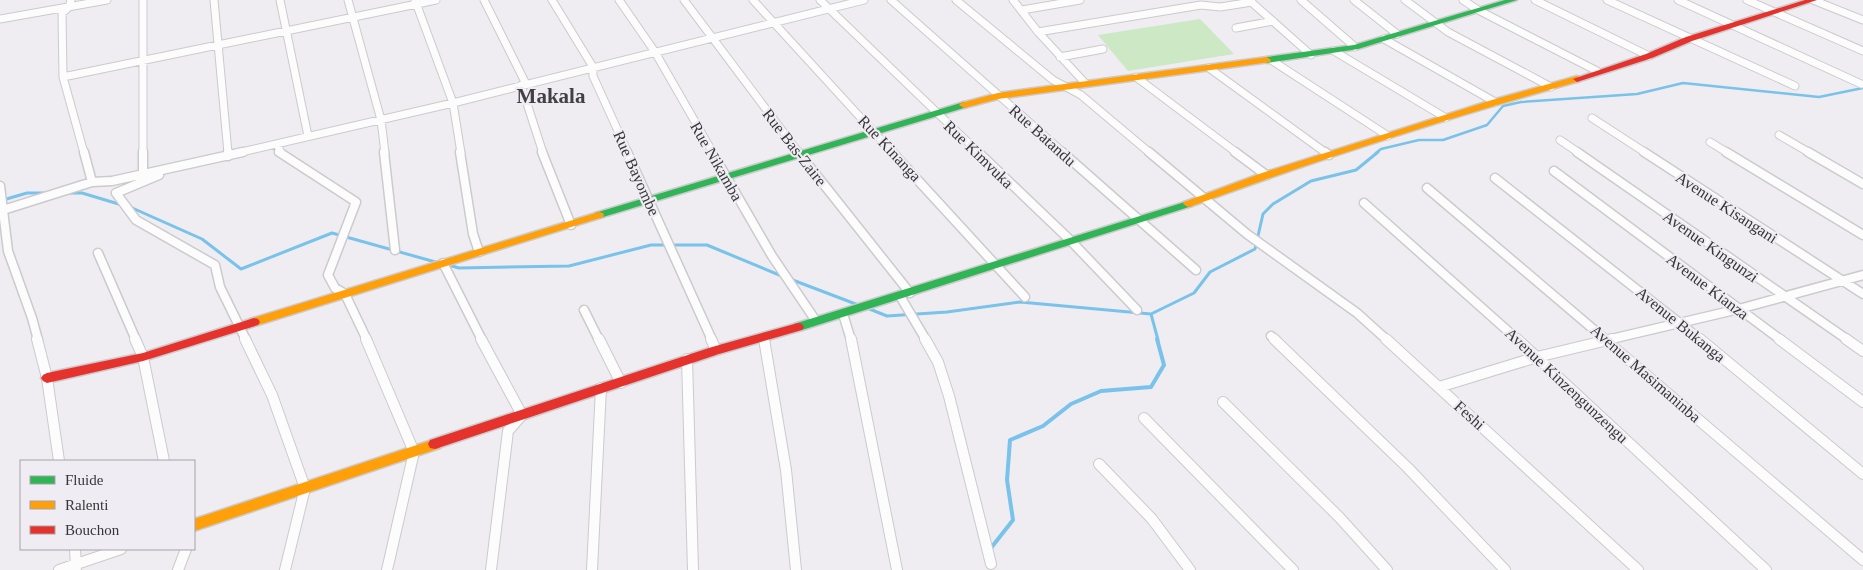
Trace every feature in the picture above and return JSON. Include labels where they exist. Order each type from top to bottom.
[{"type":"street","points":[[0,19],[70,3],[107,0]]},
{"type":"street","points":[[143,0],[143,174]]},
{"type":"street","points":[[214,0],[228,156]]},
{"type":"street","points":[[280,0],[308,136]]},
{"type":"street","points":[[348,0],[381,120],[395,250]]},
{"type":"street","points":[[63,77],[353,17],[415,2],[436,0]]},
{"type":"street","points":[[484,0],[524,84],[539,143],[571,225]]},
{"type":"street","name":"Rue Bayombe","points":[[552,0],[593,67],[593,76],[716,350]]},
{"type":"street","name":"Rue Nikamba","points":[[619,0],[655,52],[772,256],[816,322]]},
{"type":"street","name":"Rue Bas-Zaire","points":[[684,0],[905,294],[938,362],[949,396],[991,564]]},
{"type":"street","name":"Rue Kinanga","points":[[754,0],[1025,297]]},
{"type":"street","name":"Rue Kimvuka","points":[[820,0],[1070,240],[1136,310]]},
{"type":"street","points":[[1,210],[92,182],[112,181],[381,120],[864,0]]},
{"type":"street","name":"Rue Batandu","points":[[891,0],[1196,270]]},
{"type":"street","name":"Feshi","points":[[956,0],[1053,80],[1081,95],[1247,234],[1357,313],[1638,570]]},
{"type":"street","points":[[1013,0],[1038,32],[1085,83]]},
{"type":"street","points":[[1022,10],[1080,0]]},
{"type":"street","points":[[1301,0],[1355,47]]},
{"type":"street","points":[[1354,0],[1398,34]]},
{"type":"street","points":[[1405,0],[1448,32],[1551,88]]},
{"type":"street","points":[[1463,0],[1478,10],[1597,71]]},
{"type":"street","points":[[47,378],[144,357],[571,225],[649,199],[800,155],[935,112],[998,96],[1085,83],[1311,55],[1355,47],[1513,0]]},
{"type":"street","points":[[1535,0],[1649,56]]},
{"type":"street","points":[[1607,0],[1795,86]]},
{"type":"street","points":[[1678,0],[1733,27],[1861,84]]},
{"type":"street","points":[[1747,0],[1863,51]]},
{"type":"street","points":[[195,525],[716,350],[843,314],[1070,240],[1205,199],[1266,175],[1495,102],[1551,88],[1597,71],[1649,56],[1689,39],[1733,27],[1813,0],[1863,20]]},
{"type":"street","points":[[1038,32],[1202,5],[1220,7],[1250,1],[1311,55]]},
{"type":"street","points":[[415,2],[453,103],[473,234],[479,252]]},
{"type":"street","points":[[70,3],[62,13],[63,77],[92,182]]},
{"type":"street","points":[[1236,28],[1273,21]]},
{"type":"street","points":[[1384,39],[1495,102]]},
{"type":"street","points":[[1060,57],[1103,49]]},
{"type":"street","points":[[1334,51],[1446,118]]},
{"type":"street","points":[[1271,60],[1388,136]]},
{"type":"street","points":[[1209,68],[1329,155]]},
{"type":"street","points":[[1136,77],[1266,175]]},
{"type":"street","name":"Avenue Kisangani","points":[[1592,118],[1863,294]]},
{"type":"street","points":[[1779,135],[1863,184]]},
{"type":"street","name":"Avenue Kingunzi","points":[[1560,140],[1863,350]]},
{"type":"street","points":[[1710,142],[1863,235]]},
{"type":"street","points":[[277,144],[279,152],[356,202],[328,275],[335,288],[345,294],[378,364],[414,452],[387,570]]},
{"type":"street","points":[[177,167],[116,193],[136,220],[215,265],[220,287],[272,395],[305,488],[285,570]]},
{"type":"street","name":"Avenue Kianza","points":[[1554,171],[1863,402]]},
{"type":"street","name":"Avenue Bukanga","points":[[1495,178],[1680,323],[1863,474]]},
{"type":"street","points":[[0,186],[1,210],[8,251],[32,318],[47,378],[59,460]]},
{"type":"street","name":"Avenue Masimaninba","points":[[1427,188],[1863,560]]},
{"type":"street","name":"Avenue Kinzengunzengu","points":[[1364,204],[1538,357],[1766,570]]},
{"type":"street","points":[[98,253],[144,357],[164,460]]},
{"type":"street","points":[[443,264],[522,414]]},
{"type":"street","points":[[1439,387],[1538,357],[1739,309],[1863,275]]},
{"type":"street","points":[[584,310],[620,382]]},
{"type":"street","points":[[843,314],[855,352],[897,570]]},
{"type":"street","points":[[1271,336],[1408,468],[1505,570]]},
{"type":"street","points":[[764,337],[786,470],[796,570]]},
{"type":"street","points":[[686,360],[693,570]]},
{"type":"street","points":[[592,570],[601,388]]},
{"type":"street","points":[[1223,402],[1340,518],[1387,570]]},
{"type":"street","points":[[491,570],[508,431],[522,414]]},
{"type":"street","points":[[1144,418],[1293,570]]},
{"type":"street","points":[[1099,464],[1152,519],[1190,570]]},
{"type":"street","points":[[75,550],[76,567]]},
{"type":"street","points":[[59,570],[76,567],[118,550]]},
{"type":"street","points":[[178,570],[186,550]]},
{"type":"green space","points":[[1200,19],[1234,54],[1128,71],[1098,35]]},
{"type":"waterway","points":[[1376,153],[1381,149],[1419,140],[1443,140],[1487,125],[1503,106],[1521,102],[1637,94],[1683,83],[1819,97],[1863,88]]},
{"type":"waterway","points":[[1151,314],[1194,293],[1210,272],[1255,249],[1263,214],[1273,204],[1311,181],[1356,170],[1378,152]]},
{"type":"waterway","points":[[3,200],[27,193],[46,193]]},
{"type":"waterway","points":[[67,193],[82,193],[122,205]]},
{"type":"waterway","points":[[130,207],[202,239],[241,269],[332,233],[439,263]]},
{"type":"waterway","points":[[445,264],[459,268],[569,266],[651,245],[707,245],[784,277]]},
{"type":"waterway","points":[[790,279],[861,306]]},
{"type":"waterway","points":[[867,308],[887,316],[947,312],[1020,302],[1151,314]]},
{"type":"waterway","points":[[1151,314],[1158,340]]},
{"type":"waterway","points":[[991,548],[1013,520],[1007,480],[1010,440],[1043,426],[1071,404],[1101,391],[1151,387],[1164,365],[1157,339]]},
{"type":"traffic: fast","points":[[1267,60],[1355,47],[1513,0]]},
{"type":"traffic: fast","points":[[599,215],[964,105]]},
{"type":"traffic: fast","points":[[798,327],[1188,204]]},
{"type":"traffic: slow","points":[[964,105],[998,96],[1267,60]]},
{"type":"traffic: slow","points":[[1188,204],[1266,175],[1495,102],[1577,79]]},
{"type":"traffic: slow","points":[[254,322],[599,215]]},
{"type":"traffic: slow","points":[[195,525],[435,444]]},
{"type":"traffic: jam","points":[[1577,79],[1649,56],[1689,39],[1813,0]]},
{"type":"traffic: jam","points":[[47,378],[143,357],[254,322]]},
{"type":"traffic: jam","points":[[435,444],[716,350],[798,327]]},
{"type":"district","name":"Makala","points":[[551,96]]}]
